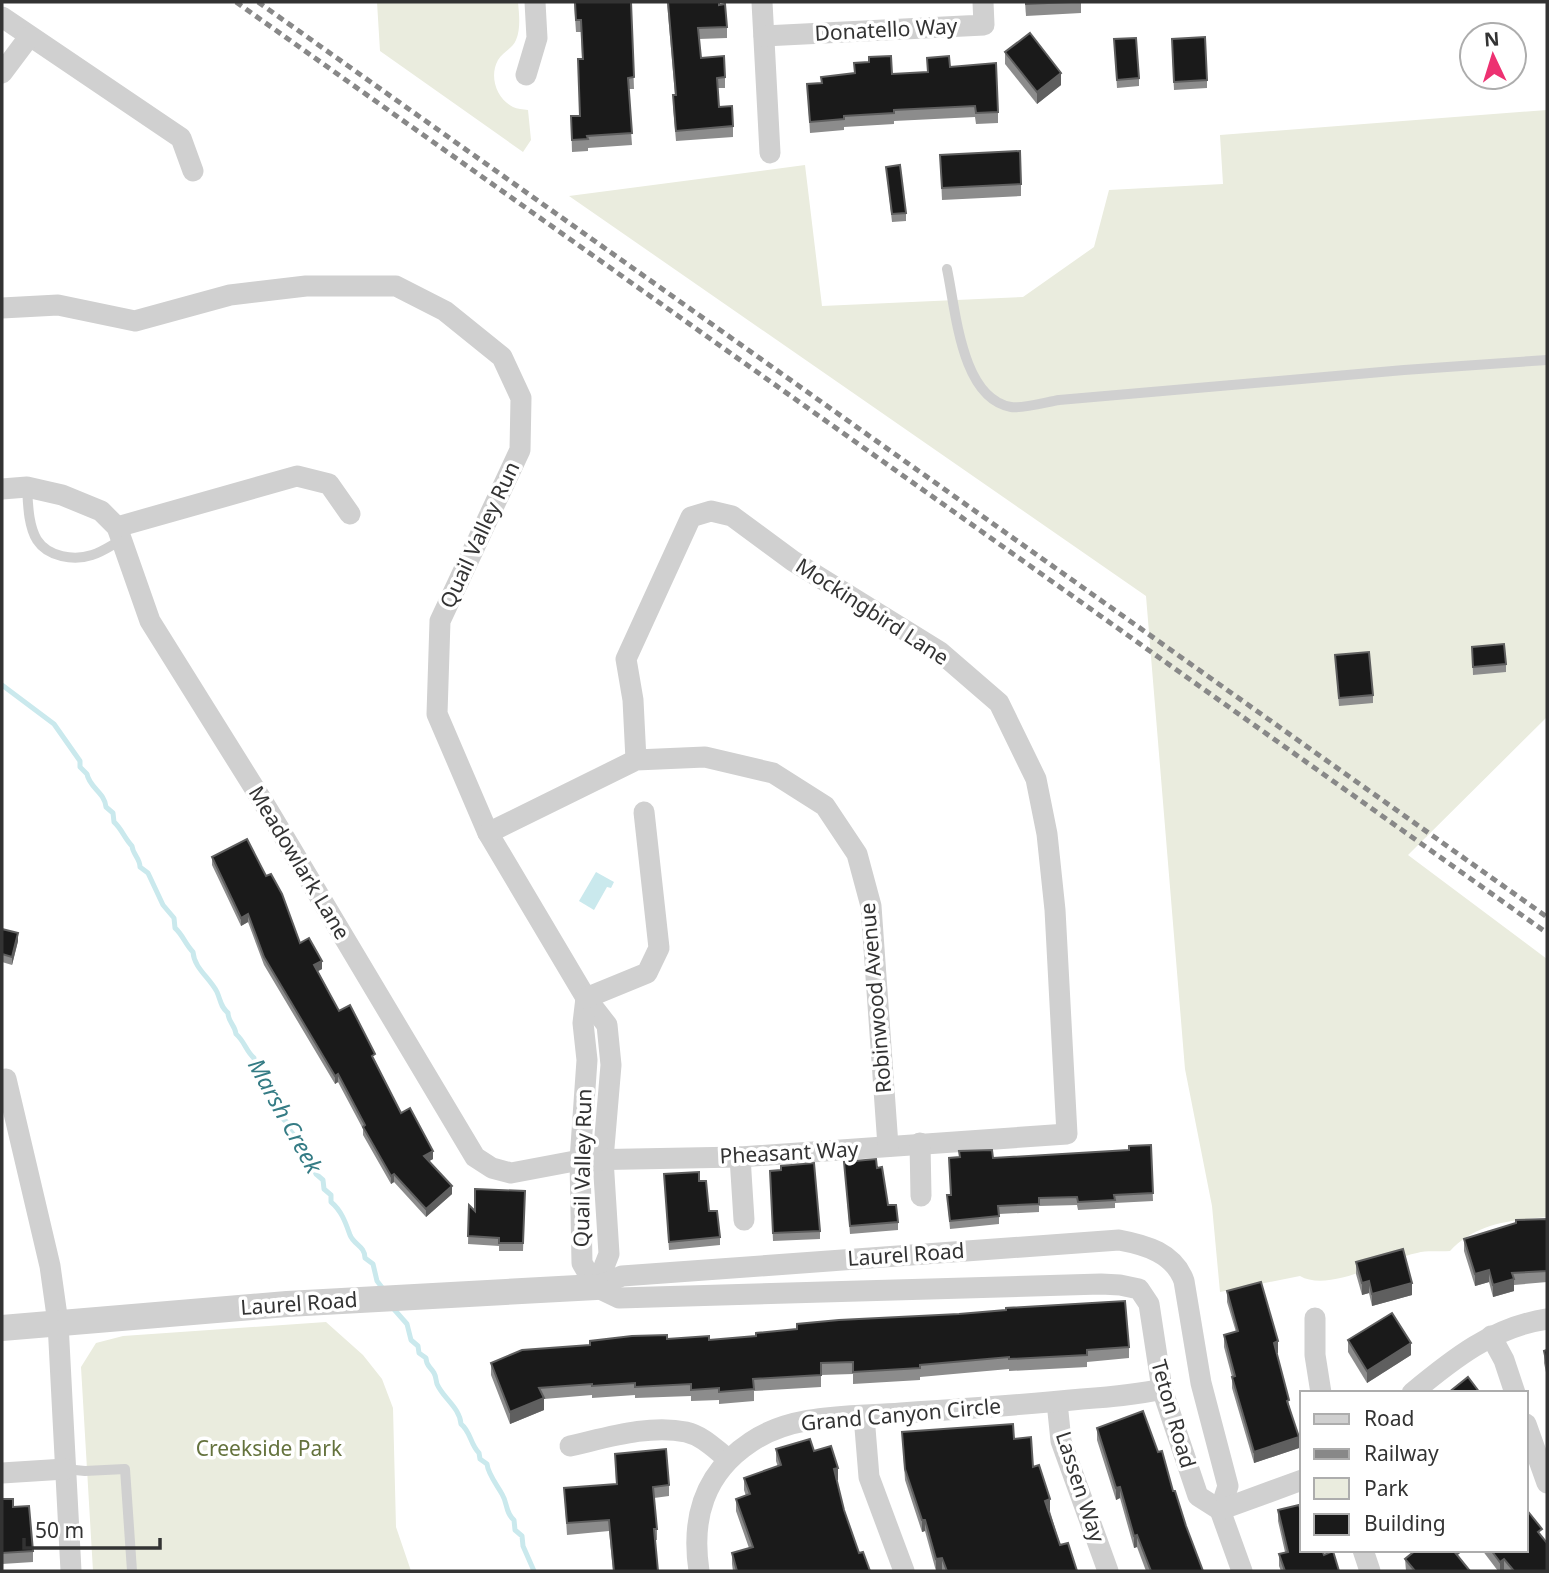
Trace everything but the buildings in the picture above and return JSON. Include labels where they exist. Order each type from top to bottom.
[{"type":"street","points":[[526,75],[537,38],[535,2]]},
{"type":"street","points":[[762,2],[770,153]]},
{"type":"street","name":"Donatello Way","points":[[764,36],[984,25],[983,2]]},
{"type":"street","points":[[2,17],[181,138],[193,171]]},
{"type":"street","points":[[2,73],[29,37]]},
{"type":"street","name":"Quail Valley Run","points":[[2,308],[58,305],[135,321],[230,295],[306,286],[396,286],[445,311],[502,357],[521,398],[520,450],[440,621],[437,714],[488,833],[586,998],[607,1025],[611,1065],[603,1159],[608,1254],[596,1287]]},
{"type":"street","points":[[2,489],[27,487],[62,495],[101,510],[119,534],[297,476],[329,484],[350,514]]},
{"type":"street","name":"Mockingbird Lane","points":[[636,760],[633,700],[626,659],[691,517],[711,511],[732,516],[793,561],[940,652],[999,704],[1036,779],[1047,834],[1055,909],[1067,1134]]},
{"type":"street","name":"Meadowlark Lane","points":[[119,534],[150,621],[268,810],[475,1157],[492,1168],[511,1173]]},
{"type":"street","name":"Robinwood Avenue","points":[[488,833],[636,760],[705,757],[773,774],[825,806],[857,854],[871,906],[888,1146]]},
{"type":"street","points":[[586,998],[648,973],[659,948],[644,812]]},
{"type":"street","name":"Quail Valley Run","points":[[586,998],[583,1023],[587,1060],[580,1160],[582,1263],[596,1287]]},
{"type":"street","points":[[6,1079],[50,1266],[58,1323],[71,1571]]},
{"type":"street","name":"Pheasant Way","points":[[511,1173],[580,1160],[740,1157],[1067,1134]]},
{"type":"street","points":[[920,1143],[921,1196]]},
{"type":"street","points":[[740,1157],[744,1220]]},
{"type":"street","name":"Laurel Road","points":[[2,1328],[335,1301],[596,1287],[622,1276],[1119,1240],[1142,1244],[1169,1258],[1180,1268],[1187,1298]]},
{"type":"street","name":"Laurel Road","points":[[596,1287],[619,1298],[1120,1285],[1139,1289],[1149,1304]]},
{"type":"street","name":"Teton Road","points":[[1187,1298],[1201,1383],[1228,1486],[1220,1510]]},
{"type":"street","name":"Teton Road","points":[[1149,1304],[1162,1389],[1198,1496],[1220,1510],[1242,1571]]},
{"type":"street","points":[[1315,1318],[1315,1354],[1321,1391]]},
{"type":"street","points":[[1415,1391],[1466,1350],[1491,1336],[1532,1321],[1547,1319]]},
{"type":"street","points":[[1491,1336],[1504,1360],[1515,1391]]},
{"type":"street","name":"Grand Canyon Circle","points":[[699,1571],[695,1542],[702,1500],[728,1459],[753,1440],[793,1424],[1057,1402],[1162,1389]]},
{"type":"street","name":"Lassen Way","points":[[1057,1402],[1061,1441],[1108,1571]]},
{"type":"street","points":[[864,1416],[869,1477],[904,1571]]},
{"type":"street","points":[[1528,1430],[1547,1483]]},
{"type":"street","points":[[570,1446],[631,1433],[686,1432],[705,1440],[728,1459]]},
{"type":"street","points":[[2,1473],[65,1469]]},
{"type":"street","points":[[1220,1510],[1300,1481]]},
{"type":"street","points":[[1364,1552],[1370,1571]]},
{"type":"lane","points":[[947,270],[968,366],[985,395],[1012,408],[1059,400],[1547,359]]},
{"type":"lane","points":[[27,487],[30,520],[37,540],[47,550],[63,557],[90,556],[119,534]]},
{"type":"lane","points":[[65,1469],[125,1469],[132,1571]]},
{"type":"green space","points":[[377,2],[518,2],[518,35],[513,45],[498,60],[494,80],[498,92],[507,103],[515,108],[528,110],[531,140],[523,152],[380,51]]},
{"type":"green space","points":[[1547,110],[1547,717],[1408,855],[1547,959],[1547,1217],[1495,1225],[1471,1234],[1450,1251],[1429,1251],[1404,1256],[1342,1278],[1312,1280],[1300,1276],[1220,1292],[1212,1206],[1185,1069],[1146,596],[569,196],[805,165],[822,306],[1023,297],[1094,247],[1109,190],[1223,184],[1220,135]]},
{"type":"green space","name":"Creekside Park","points":[[326,1322],[363,1355],[382,1379],[393,1408],[396,1527],[411,1571],[93,1571],[81,1367],[96,1343],[123,1336]]},
{"type":"water","points":[[596,872],[614,882],[611,888],[607,887],[594,910],[579,901]]},
{"type":"waterway","name":"Marsh Creek","points":[[2,685],[54,724],[80,761],[80,767],[103,798],[106,807],[113,813],[114,822],[132,846],[140,867],[148,873],[163,905],[174,918],[175,928],[217,992],[236,1034],[254,1058],[255,1068],[262,1074],[282,1118],[304,1147],[316,1174],[323,1180],[324,1189],[331,1195],[331,1202],[341,1213],[365,1258],[373,1264],[377,1281],[384,1290]]},
{"type":"waterway","name":"Marsh Creek","points":[[392,1307],[407,1324],[411,1340],[418,1346],[419,1353],[426,1358],[437,1384],[458,1413],[480,1459],[487,1464],[514,1520],[515,1530],[522,1536],[523,1546],[534,1571]]},
{"type":"railway","points":[[236,2],[1547,933]]},
{"type":"railway","points":[[258,2],[1547,917]]}]
